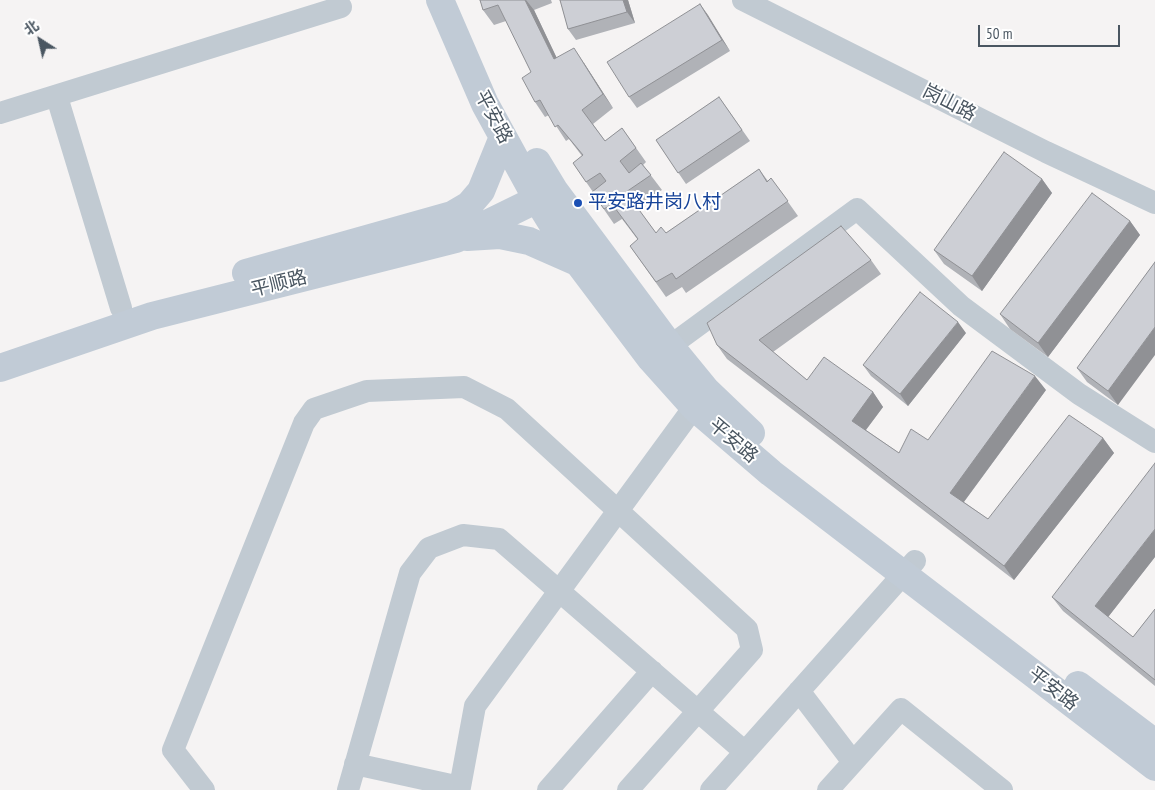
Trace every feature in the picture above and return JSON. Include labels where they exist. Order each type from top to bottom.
[{"type":"main road","name":"平安路","points":[[440,0],[464,58],[503,137],[546,195],[706,390],[754,436],[909,568],[1155,767]]},
{"type":"main road","name":"平安路","points":[[459,0],[491,74],[523,137],[546,195],[579,263],[651,359],[694,407],[771,473],[909,568],[1155,743]]},
{"type":"main road","name":"平顺路","points":[[0,350],[121,308],[452,215],[468,205],[481,191],[503,137]]},
{"type":"main road","name":"平顺路","points":[[0,368],[152,316],[456,239],[546,195]]},
{"type":"main road","points":[[456,239],[500,235],[529,241],[579,263]]},
{"type":"street","name":"岗山路","points":[[744,0],[1046,152],[1155,203]]},
{"type":"street","points":[[0,113],[341,7]]},
{"type":"street","points":[[56,97],[121,308]]},
{"type":"street","points":[[670,346],[857,209],[961,306],[1079,394],[1155,442]]},
{"type":"street","points":[[204,790],[173,750],[304,423],[314,409],[367,391],[464,387],[507,409],[747,629],[752,650],[628,790]]},
{"type":"street","points":[[356,764],[460,788],[475,706],[558,590],[694,407]]},
{"type":"street","points":[[348,790],[410,573],[429,548],[463,535],[499,539],[745,752]]},
{"type":"street","points":[[711,790],[909,568]]},
{"type":"street","points":[[548,790],[652,671]]},
{"type":"street","points":[[799,691],[853,762]]},
{"type":"street","points":[[828,790],[901,709],[1002,790]]},
{"type":"building","points":[[480,0],[525,0],[554,59],[574,48],[603,94],[582,110],[605,141],[622,128],[636,148],[620,161],[629,173],[641,163],[651,175],[626,192],[656,233],[661,227],[666,233],[759,169],[767,182],[771,178],[788,201],[676,279],[672,273],[656,282],[630,246],[638,239],[612,204],[604,209],[592,192],[606,181],[600,173],[586,182],[573,163],[583,155],[558,125],[555,127],[540,100],[535,102],[522,78],[531,72],[498,5],[483,10]]},
{"type":"building","points":[[560,0],[623,0],[627,12],[568,29]]},
{"type":"building","points":[[700,4],[722,40],[629,97],[607,62]]},
{"type":"building","points":[[719,97],[742,130],[678,173],[656,140]]},
{"type":"building","points":[[1004,152],[1042,179],[972,276],[934,250]]},
{"type":"building","points":[[1092,193],[1130,221],[1038,343],[1000,314]]},
{"type":"building","points":[[841,226],[871,260],[759,340],[807,380],[824,357],[873,392],[852,421],[899,453],[911,429],[928,440],[992,351],[1035,376],[950,493],[988,519],[1069,415],[1103,438],[1004,566],[717,345],[707,323]]},
{"type":"building","points":[[1155,262],[1155,327],[1108,391],[1077,368]]},
{"type":"building","points":[[920,292],[958,322],[900,394],[863,365]]},
{"type":"building","points":[[1155,463],[1155,529],[1095,606],[1133,637],[1155,609],[1155,680],[1052,597]]},
{"type":"place","name":"平安路井岗八村","points":[[578,203]]}]
